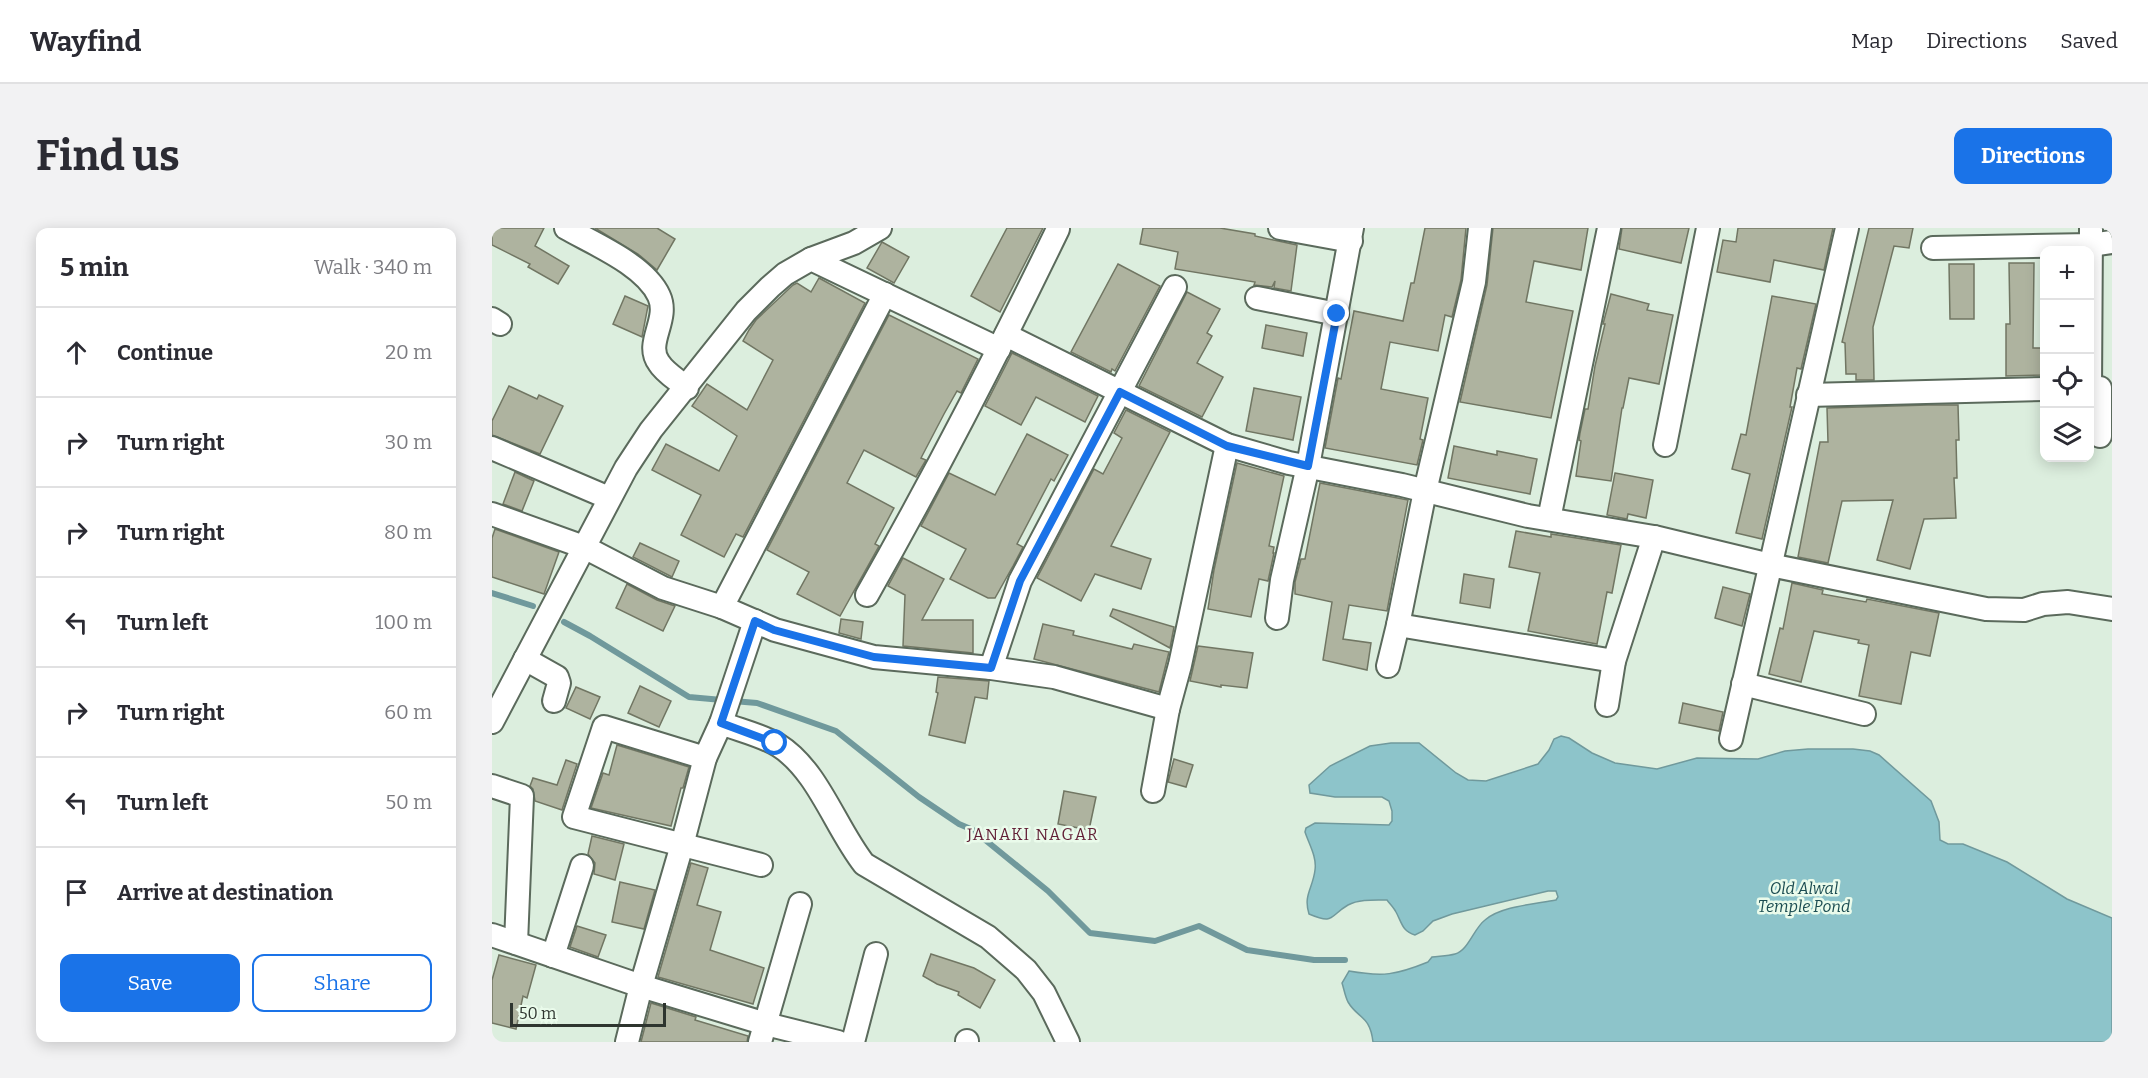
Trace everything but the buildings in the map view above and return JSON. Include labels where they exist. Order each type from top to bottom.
[{"type":"street","points":[[566,228],[621,259],[650,283],[659,295],[663,307],[654,354],[659,364],[687,388]]},
{"type":"street","points":[[492,722],[609,498],[651,430],[687,388],[746,311],[770,287],[785,274],[811,259],[854,243],[880,228]]},
{"type":"street","points":[[1277,618],[1282,580],[1308,466],[1351,234],[1280,228]]},
{"type":"street","points":[[1388,666],[1425,491],[1474,282],[1480,228]]},
{"type":"street","points":[[1549,519],[1609,228]]},
{"type":"street","points":[[1665,446],[1708,228]]},
{"type":"street","points":[[1731,739],[1847,228]]},
{"type":"street","points":[[867,596],[1003,342],[1058,229]]},
{"type":"street","points":[[1934,248],[2098,238],[2100,436]]},
{"type":"street","points":[[811,259],[885,294],[1120,392],[1227,446],[1549,519],[1654,537],[1770,565],[1986,609],[2024,610],[2043,604],[2068,602],[2112,609]]},
{"type":"street","points":[[991,668],[1020,581],[1175,287]]},
{"type":"street","points":[[722,607],[885,294]]},
{"type":"street","points":[[1257,298],[1337,314]]},
{"type":"street","points":[[1808,395],[2040,389]]},
{"type":"street","points":[[1153,791],[1168,709],[1227,446]]},
{"type":"street","points":[[492,448],[609,498]]},
{"type":"street","points":[[492,514],[584,547],[663,588],[722,607],[774,630],[874,657],[991,668],[1054,677],[1168,709]]},
{"type":"street","points":[[1607,705],[1614,661],[1654,537]]},
{"type":"street","points":[[627,1042],[640,986],[705,758],[723,716],[755,621]]},
{"type":"street","points":[[1398,625],[1614,661]]},
{"type":"street","points":[[525,659],[557,677],[559,683],[554,700]]},
{"type":"street","points":[[1743,684],[1864,714]]},
{"type":"street","points":[[723,716],[775,743],[805,768],[852,848],[864,864],[988,937],[1026,970],[1044,993],[1068,1042]]},
{"type":"street","points":[[705,758],[604,726],[574,817],[761,865]]},
{"type":"street","points":[[492,786],[522,796],[516,943]]},
{"type":"street","points":[[553,956],[582,867]]},
{"type":"street","points":[[763,1033],[800,904]]},
{"type":"street","points":[[492,935],[640,986],[763,1033],[838,1042]]},
{"type":"street","points":[[853,1042],[876,954]]},
{"type":"water","name":"Old Alwal Temple Pond","points":[[1561,736],[1615,763],[1657,769],[1697,758],[1758,759],[1785,751],[1808,749],[1853,749],[1870,751],[1879,755],[1931,801],[1939,822],[1940,840],[1948,844],[1963,844],[2007,862],[2067,899],[2112,918],[2112,1042],[1373,1042],[1366,1022],[1346,997],[1342,983],[1349,971],[1389,974],[1428,962],[1432,957],[1455,954],[1464,949],[1481,924],[1492,915],[1529,904],[1556,900],[1558,897],[1556,891],[1548,891],[1452,914],[1433,921],[1415,935],[1405,929],[1387,900],[1352,903],[1328,919],[1309,914],[1307,902],[1315,865],[1314,855],[1305,832],[1306,828],[1315,823],[1389,825],[1392,821],[1392,811],[1389,801],[1382,797],[1335,797],[1310,793],[1309,785],[1330,766],[1370,746],[1391,743],[1419,743],[1468,780],[1486,781],[1538,764],[1554,739]]},
{"type":"waterway","points":[[492,593],[533,606]]},
{"type":"waterway","points":[[564,622],[689,697],[722,700]]},
{"type":"waterway","points":[[733,701],[757,703],[836,731],[919,797],[959,824],[973,830],[1048,891],[1090,933],[1155,941],[1199,926],[1247,950],[1314,960],[1345,960]]},
{"type":"district","name":"JANAKI NAGAR","points":[[1033,834]]},
{"type":"route","points":[[775,743],[721,723],[755,621],[774,630],[874,657],[991,668],[1020,581],[1120,392],[1227,446],[1308,466],[1337,314]]}]
